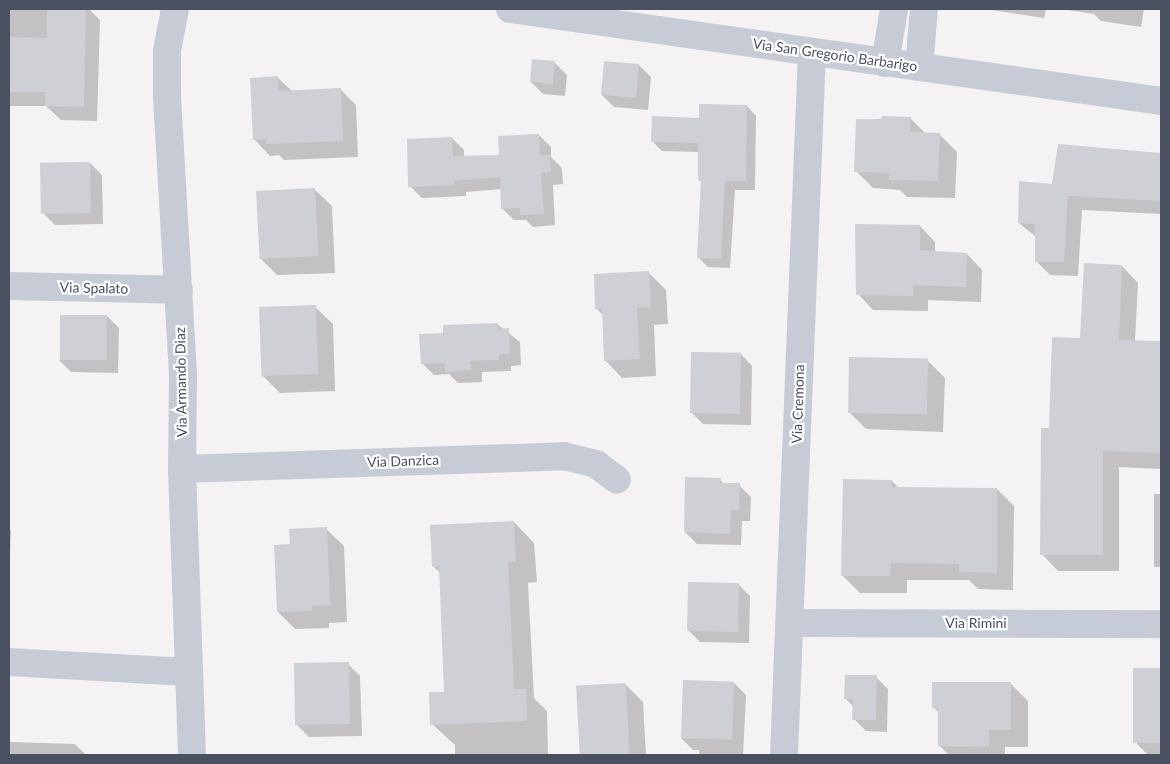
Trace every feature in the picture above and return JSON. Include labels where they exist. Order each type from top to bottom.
[{"type":"street","name":"Via Armando Diaz","points":[[175,9],[168,51],[167,97],[183,378],[182,469],[187,672],[192,755]]},
{"type":"street","name":"Via San Gregorio Barbarigo","points":[[510,9],[657,19],[812,52],[1161,101]]},
{"type":"street","points":[[885,63],[894,9]]},
{"type":"street","points":[[919,67],[924,9]]},
{"type":"street","name":"Via Cremona","points":[[784,755],[791,623],[812,52]]},
{"type":"street","name":"Via Spalato","points":[[9,286],[179,290]]},
{"type":"street","name":"Via Danzica","points":[[182,469],[564,456],[596,464],[617,480]]},
{"type":"street","name":"Via Rimini","points":[[791,623],[1161,624]]},
{"type":"street","points":[[9,662],[187,672]]},
{"type":"building","points":[[47,9],[86,9],[84,107],[45,106],[45,92],[9,92],[9,37],[47,38]]},
{"type":"building","points":[[532,59],[555,61],[553,84],[530,82]]},
{"type":"building","points":[[604,61],[639,64],[636,98],[601,95]]},
{"type":"building","points":[[278,76],[279,91],[341,88],[343,141],[266,144],[266,139],[253,140],[250,78]]},
{"type":"building","points":[[699,104],[747,105],[746,181],[725,181],[721,259],[697,258],[701,180],[698,180],[698,143],[651,142],[652,116],[699,118]]},
{"type":"building","points":[[882,116],[911,117],[910,132],[940,133],[938,181],[889,180],[889,173],[854,172],[856,119],[881,120]]},
{"type":"building","points":[[539,134],[540,155],[550,155],[551,172],[541,173],[544,214],[520,215],[520,208],[501,209],[500,177],[454,181],[454,185],[408,187],[407,139],[452,137],[453,156],[499,155],[498,136]]},
{"type":"building","points":[[1058,144],[1161,153],[1161,201],[1068,196],[1064,262],[1035,262],[1035,224],[1018,223],[1019,181],[1052,184]]},
{"type":"building","points":[[90,162],[91,213],[41,214],[40,163]]},
{"type":"building","points":[[315,188],[319,256],[260,259],[256,191]]},
{"type":"building","points":[[855,224],[920,225],[920,250],[967,253],[966,287],[913,285],[913,296],[856,295]]},
{"type":"building","points":[[1084,263],[1122,265],[1119,340],[1161,341],[1161,453],[1103,451],[1103,555],[1040,555],[1041,428],[1049,428],[1052,337],[1080,338]]},
{"type":"building","points":[[649,271],[651,307],[637,308],[640,359],[604,361],[602,309],[595,309],[594,274]]},
{"type":"building","points":[[316,305],[318,374],[261,376],[259,307]]},
{"type":"building","points":[[60,315],[107,315],[107,360],[60,360]]},
{"type":"building","points":[[498,323],[498,329],[509,328],[510,354],[499,354],[499,360],[470,361],[471,370],[445,372],[444,363],[421,364],[419,334],[443,333],[443,325]]},
{"type":"building","points":[[691,352],[741,353],[740,414],[690,413]]},
{"type":"building","points":[[849,357],[928,358],[927,414],[848,413]]},
{"type":"building","points":[[685,477],[721,478],[720,483],[740,483],[739,510],[731,510],[730,534],[684,532]]},
{"type":"building","points":[[843,479],[892,480],[892,487],[997,488],[997,573],[959,572],[959,564],[891,563],[890,576],[841,576]]},
{"type":"building","points":[[514,521],[516,562],[508,562],[514,689],[526,689],[527,721],[430,725],[429,692],[444,692],[439,566],[432,567],[430,525]]},
{"type":"building","points":[[327,527],[330,605],[312,606],[312,611],[277,612],[274,545],[290,544],[289,529]]},
{"type":"building","points":[[688,582],[739,583],[738,632],[687,631]]},
{"type":"building","points":[[349,662],[350,724],[295,725],[294,663]]},
{"type":"building","points":[[1133,668],[1161,668],[1161,743],[1133,743]]},
{"type":"building","points":[[845,675],[877,675],[876,720],[852,720],[853,699],[844,699]]},
{"type":"building","points":[[683,680],[734,682],[732,740],[681,738]]},
{"type":"building","points":[[932,682],[1011,682],[1011,730],[989,730],[989,747],[938,746],[938,708],[932,708]]},
{"type":"building","points":[[626,683],[630,755],[580,755],[576,686]]}]
